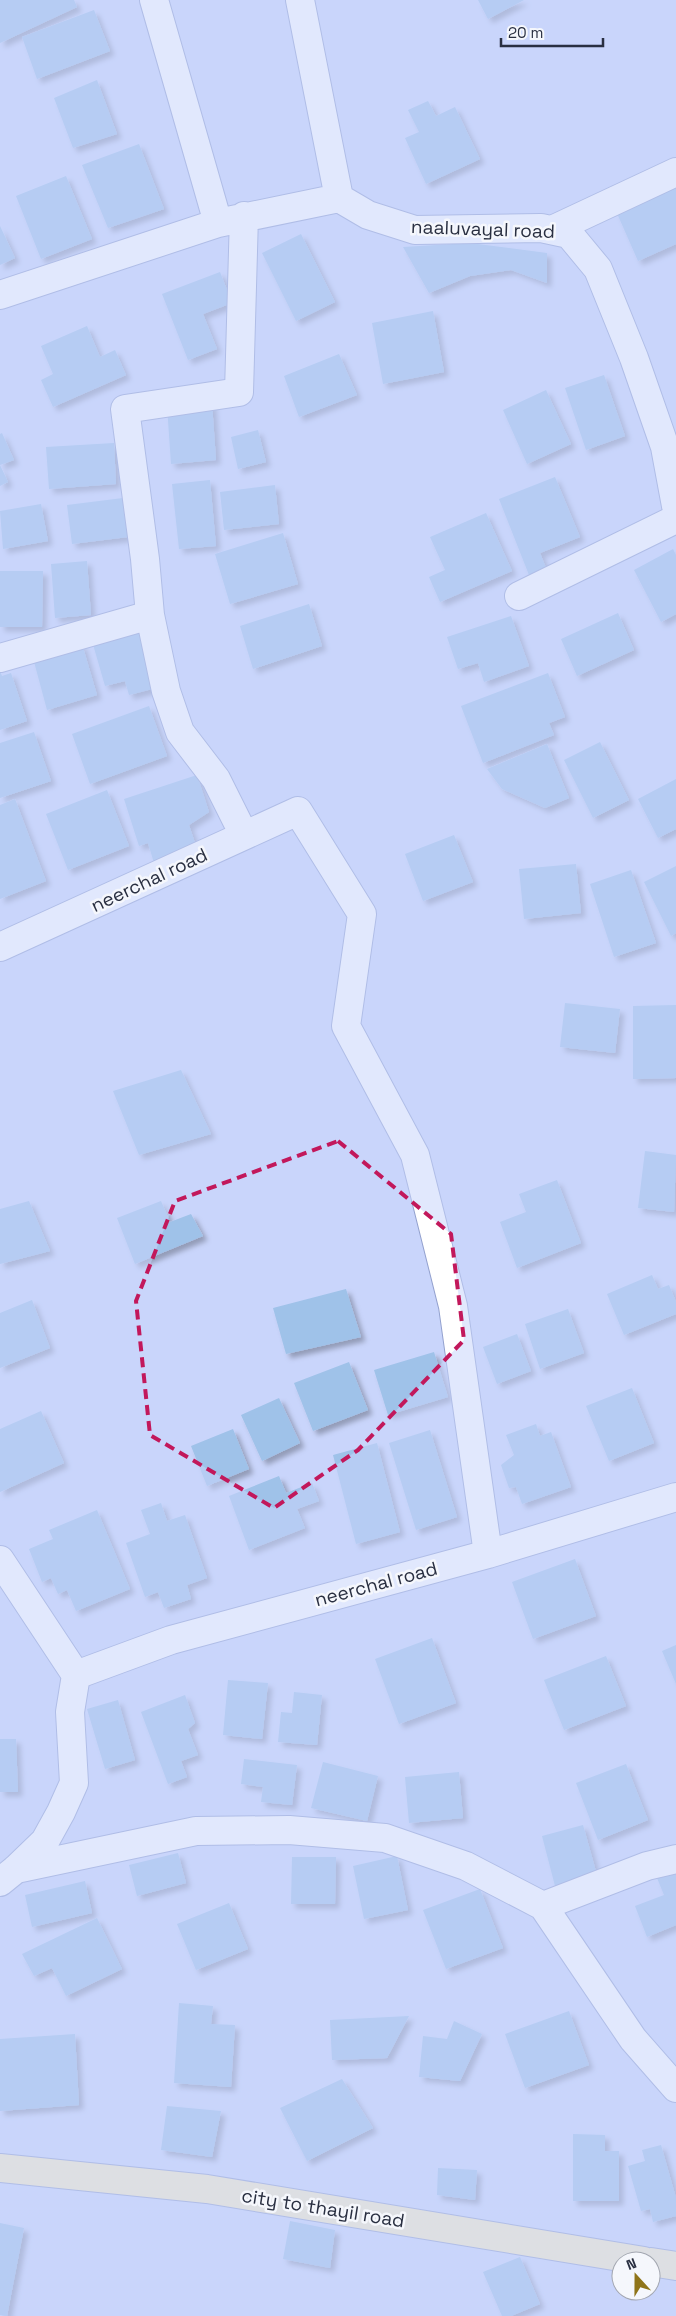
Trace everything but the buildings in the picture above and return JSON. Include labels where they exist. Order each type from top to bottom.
[{"type":"main road","name":"city to thayil road","points":[[0,2168],[207,2189],[611,2256]]},
{"type":"main road","points":[[661,2264],[676,2266]]},
{"type":"street","points":[[154,0],[218,223]]},
{"type":"street","points":[[0,295],[218,223],[244,216],[339,198],[300,0]]},
{"type":"street","points":[[552,230],[676,172]]},
{"type":"street","name":"naaluvayal road","points":[[339,198],[368,215],[415,230],[541,228],[569,234],[598,269],[671,444],[676,506]]},
{"type":"street","points":[[244,216],[239,392],[126,409],[145,559],[150,615],[166,691],[180,732],[216,779],[244,836]]},
{"type":"street","points":[[519,596],[676,519]]},
{"type":"street","points":[[0,658],[150,615]]},
{"type":"street","name":"neerchal road","points":[[0,947],[298,811],[362,914],[346,1026],[415,1155],[453,1306],[488,1554]]},
{"type":"street","name":"neerchal road","points":[[76,1675],[171,1640],[488,1554],[676,1497]]},
{"type":"street","points":[[0,1560],[76,1675],[70,1712],[74,1782],[62,1812],[45,1841],[8,1876]]},
{"type":"street","points":[[8,1876],[196,1831],[289,1830],[386,1838],[466,1866],[543,1906],[633,2039],[676,2088]]},
{"type":"street","points":[[543,1906],[647,1866],[676,1859]]},
{"type":"highlighted area","points":[[338,1141],[451,1234],[464,1340],[358,1450],[274,1508],[150,1435],[136,1301],[175,1201]]}]
